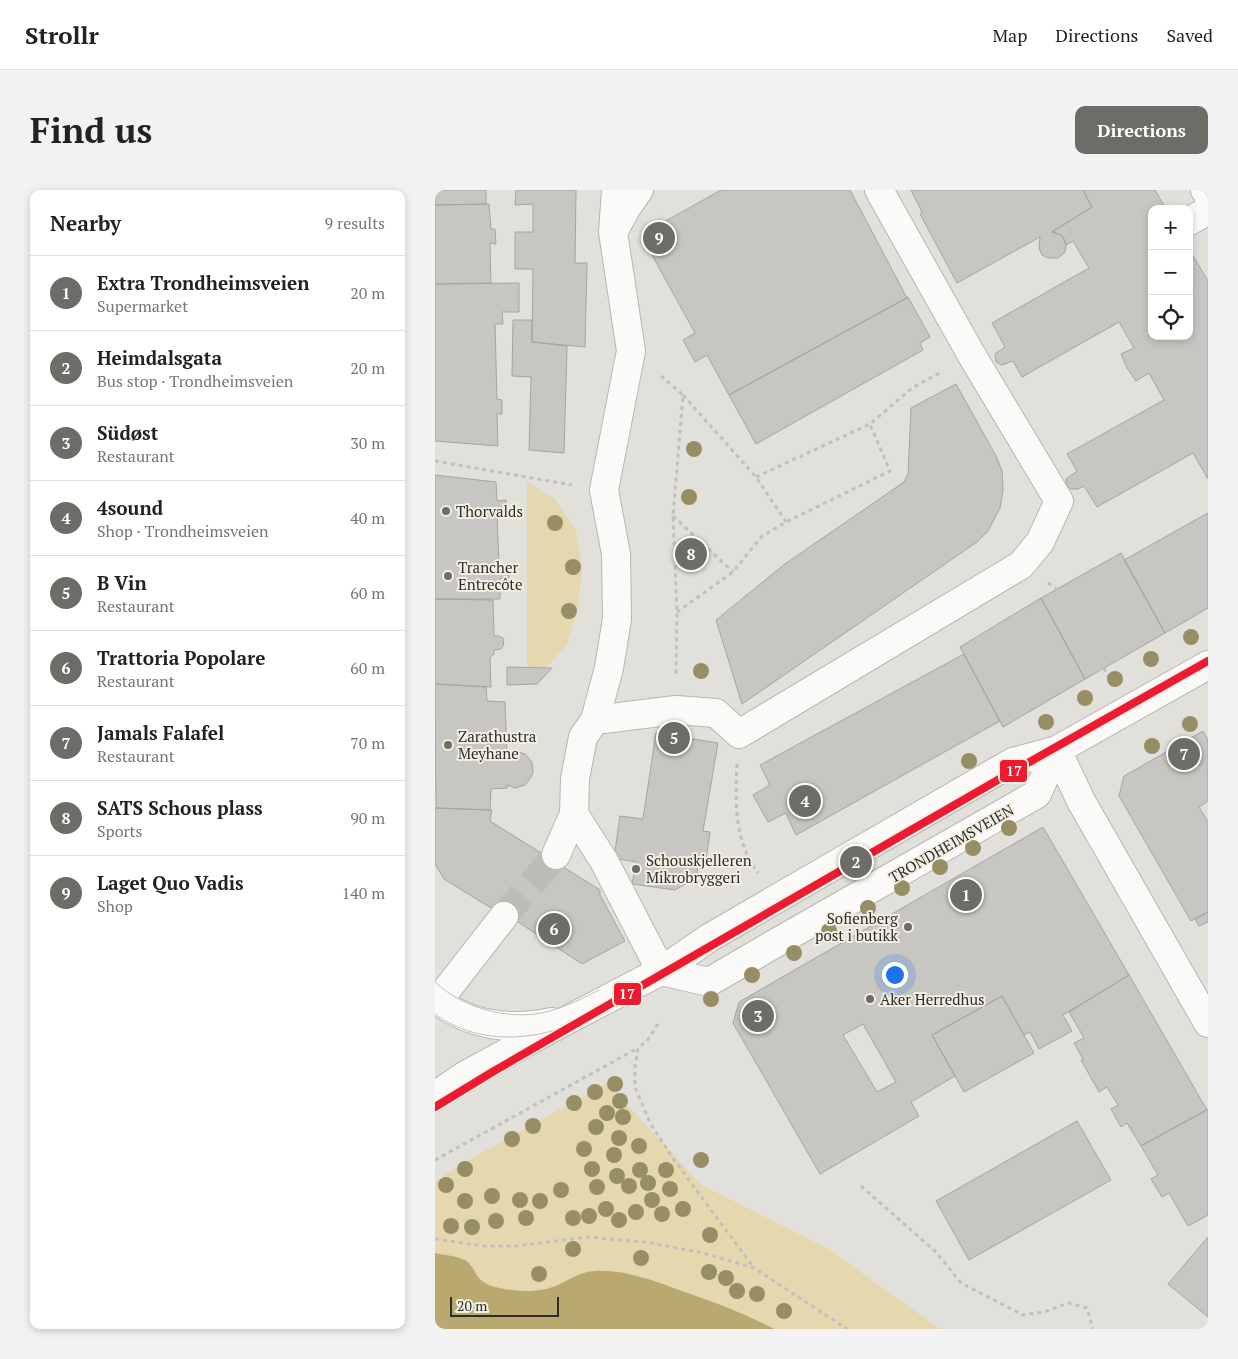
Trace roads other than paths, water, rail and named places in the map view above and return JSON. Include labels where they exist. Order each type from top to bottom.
[{"type":"street","points":[[556,854],[574,814],[575,779],[583,738],[595,720],[609,668],[617,619],[616,554],[604,490],[631,351],[613,232],[616,190]]},
{"type":"street","points":[[613,232],[639,190]]},
{"type":"street","points":[[595,720],[676,710],[716,713],[739,734],[1021,565],[1040,542],[1059,501],[971,354],[879,190]]},
{"type":"street","points":[[1205,190],[1208,195]]},
{"type":"street","points":[[1193,219],[1208,211]]},
{"type":"street","points":[[435,1096],[464,1076],[661,971],[709,938],[1013,762],[1057,750],[1208,665]]},
{"type":"street","points":[[1057,750],[1081,800],[1208,1023]]},
{"type":"street","name":"TRONDHEIMSVEIEN","points":[[661,971],[709,982],[1037,794],[1057,750]]},
{"type":"street","points":[[574,814],[604,861],[661,971]]},
{"type":"street","points":[[504,916],[436,999],[446,1007],[470,1018],[497,1025],[524,1027],[569,1019]]},
{"type":"tunnel","points":[[504,916],[556,855]]},
{"type":"tram line","points":[[435,982],[446,991],[472,1005],[487,1010],[517,1015],[553,1010],[599,990]]},
{"type":"tram line","points":[[435,1014],[453,1025],[472,1032],[492,1036],[513,1037],[553,1031],[591,1015]]},
{"type":"place","name":"Laget Quo Vadis","points":[[659,238]]},
{"type":"place","name":"Thorvalds","points":[[446,511]]},
{"type":"place","name":"SATS Schous plass","points":[[691,554]]},
{"type":"place","name":"Trancher Entrecôte","points":[[448,576]]},
{"type":"place","name":"B Vin","points":[[674,738]]},
{"type":"place","name":"Zarathustra Meyhane","points":[[448,745]]},
{"type":"place","name":"Jamals Falafel","points":[[1184,754]]},
{"type":"place","name":"4sound","points":[[805,801]]},
{"type":"place","name":"Heimdalsgata","points":[[856,862]]},
{"type":"place","name":"Schouskjelleren Mikrobryggeri","points":[[636,869]]},
{"type":"place","name":"Extra Trondheimsveien","points":[[966,895]]},
{"type":"place","name":"Sofienberg post i butikk","points":[[908,927]]},
{"type":"place","name":"Trattoria Popolare","points":[[554,929]]},
{"type":"place","name":"Aker Herredhus","points":[[870,999]]},
{"type":"place","name":"Südøst","points":[[758,1016]]}]
